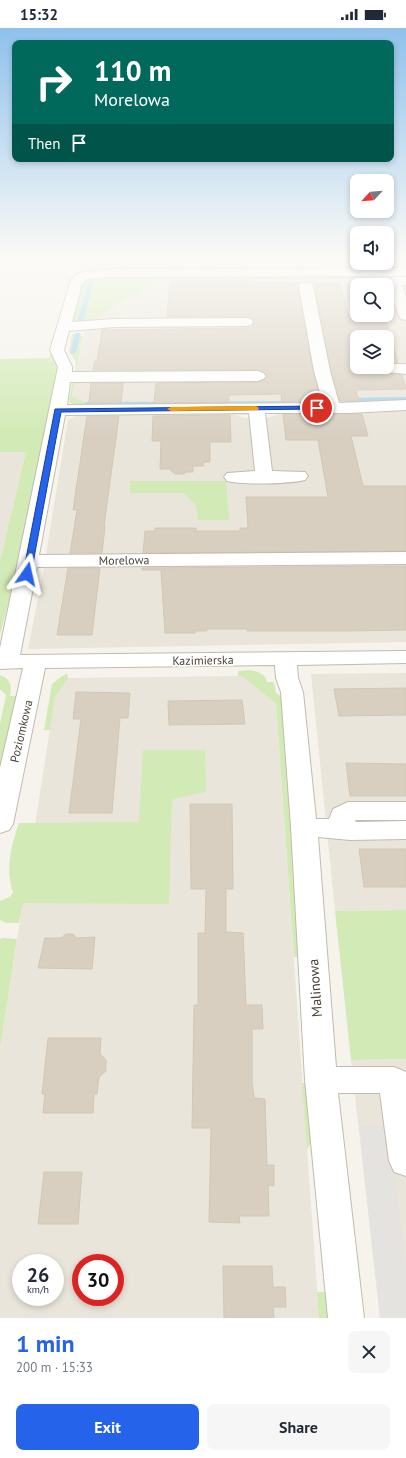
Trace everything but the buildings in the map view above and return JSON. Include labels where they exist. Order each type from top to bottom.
[{"type":"street","points":[[4,662],[30,561],[58,410],[65,367],[58,350],[67,316]]},
{"type":"street","points":[[312,316],[322,371],[332,408]]},
{"type":"street","points":[[64,327],[91,326],[114,322],[246,322]]},
{"type":"street","points":[[63,377],[258,376]]},
{"type":"street","points":[[58,410],[332,408],[406,405]]},
{"type":"street","points":[[256,408],[264,476]]},
{"type":"street","points":[[233,477],[299,476]]},
{"type":"street","name":"Morelowa","points":[[30,561],[406,558]]},
{"type":"street","name":"Kazimierska","points":[[4,662],[406,657]]},
{"type":"street","name":"Malinowa","points":[[286,659],[287,678],[292,692],[304,828],[321,1080],[346,1318]]},
{"type":"street","name":"Poziomkowa","points":[[0,824],[35,662]]},
{"type":"street","points":[[350,830],[344,826],[341,821],[342,815],[348,811],[406,811]]},
{"type":"street","points":[[304,828],[406,830]]},
{"type":"street","points":[[321,1080],[394,1080],[406,1161]]},
{"type":"shaded area","points":[[99,316],[350,316],[350,322],[394,322],[394,316],[406,316],[406,397],[373,397],[323,401],[84,402],[72,396],[86,324]]},
{"type":"shaded area","points":[[406,409],[406,642],[28,649],[43,573],[68,420],[79,414],[234,414],[244,418],[267,418],[278,414],[377,413],[376,410]]},
{"type":"shaded area","points":[[0,452],[26,452],[0,561]]},
{"type":"shaded area","points":[[406,673],[406,910],[335,911],[311,674]]},
{"type":"shaded area","points":[[242,676],[276,704],[319,1318],[0,1318],[0,1049],[55,697],[66,678]]},
{"type":"shaded area","points":[[406,1059],[406,1318],[380,1318],[351,1060]]},
{"type":"shaded area","points":[[388,1125],[406,1265],[406,1318],[380,1318],[359,1126]]},
{"type":"green space","points":[[73,316],[99,316],[86,324],[71,325]]},
{"type":"green space","points":[[72,334],[80,334],[80,336],[83,336],[76,372],[76,362],[69,351]]},
{"type":"green space","points":[[54,337],[60,365],[28,527],[0,635],[0,561],[26,452],[0,452],[0,359],[49,358]]},
{"type":"green space","points":[[75,380],[72,396],[84,402],[313,401],[315,404],[76,406],[69,402],[72,381]]},
{"type":"green space","points":[[406,397],[406,400],[345,403],[343,399]]},
{"type":"green space","points":[[130,481],[226,481],[229,520],[198,520],[196,505],[184,493],[130,493]]},
{"type":"green space","points":[[250,670],[263,675],[267,682],[274,682],[276,693],[284,698],[299,957],[294,957],[276,704],[242,676],[238,676],[238,671]]},
{"type":"green space","points":[[67,674],[68,678],[55,697],[50,730],[44,730],[52,684]]},
{"type":"green space","points":[[0,675],[10,683],[10,696],[17,696],[0,789],[0,724],[6,695],[0,689]]},
{"type":"green space","points":[[143,750],[205,750],[206,792],[172,799],[169,904],[23,903],[19,923],[6,923],[0,920],[0,901],[10,897],[13,892],[9,875],[9,866],[19,823],[139,822]]},
{"type":"green space","points":[[406,910],[406,1059],[351,1060],[335,911]]},
{"type":"green space","points":[[0,939],[17,939],[0,1049]]},
{"type":"green space","points":[[302,1083],[307,1083],[312,1141],[307,1149]]},
{"type":"green space","points":[[317,1292],[327,1292],[330,1318],[319,1318]]},
{"type":"waterway","points":[[80,323],[82,316]]},
{"type":"waterway","points":[[73,353],[78,334]]},
{"type":"waterway","points":[[349,400],[406,399]]},
{"type":"waterway","points":[[87,404],[313,403]]},
{"type":"slow traffic","points":[[171,409],[256,408]]},
{"type":"route","points":[[27,574],[58,410],[317,408]]}]
